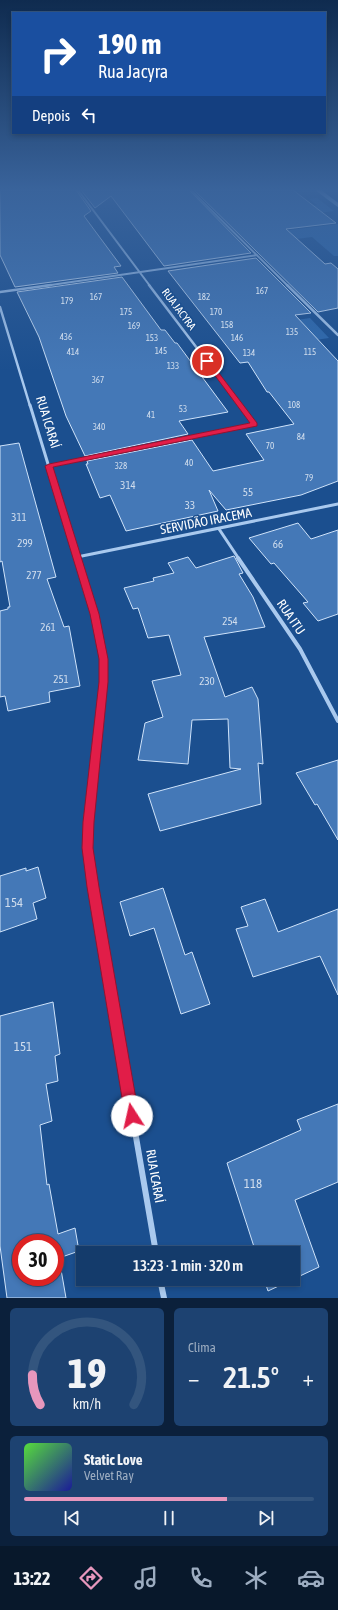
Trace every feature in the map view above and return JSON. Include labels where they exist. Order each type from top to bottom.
[{"type":"street","name":"RUA JACYRA","points":[[49,466],[254,424],[124,251]]},
{"type":"street","points":[[252,251],[338,335]]},
{"type":"street","points":[[0,292],[257,255]]},
{"type":"street","name":"RUA ICARAÍ","points":[[0,307],[94,614],[103,659],[104,682],[88,822],[88,848],[93,887],[155,1246]]},
{"type":"street","name":"SERVIDÃO IRACEMA","points":[[77,557],[338,504]]},
{"type":"street","name":"RUA ITU","points":[[219,529],[300,649],[338,721]]},
{"type":"street","points":[[161,1286],[164,1298]]},
{"type":"shaded area","points":[[328,251],[338,251],[338,256],[334,256]]},
{"type":"shaded area","points":[[310,318],[329,338],[274,346],[257,326]]},
{"type":"building","points":[[0,251],[110,251],[121,266],[114,267],[118,273],[15,287],[0,255]]},
{"type":"building","points":[[152,251],[249,251],[251,253],[164,266]]},
{"type":"building","points":[[256,251],[310,251],[325,264],[331,263],[338,269],[338,308],[318,312]]},
{"type":"building","points":[[256,258],[311,313],[295,315],[338,361],[338,481],[301,495],[226,510],[209,490],[218,511],[126,531],[110,495],[100,498],[86,464],[88,464],[87,461],[192,440],[213,471],[264,460],[246,434],[294,424],[269,392],[267,392],[248,362],[240,363],[168,271]]},
{"type":"building","points":[[122,277],[161,330],[165,330],[175,343],[177,343],[228,412],[179,421],[188,434],[85,456],[66,416],[39,337],[17,292]]},
{"type":"building","points":[[19,443],[56,577],[47,579],[64,627],[69,626],[80,686],[49,692],[50,702],[8,711],[5,696],[0,697],[0,611],[10,607],[2,561],[0,562],[0,446]]},
{"type":"building","points":[[298,523],[311,539],[338,530],[338,614],[318,621],[303,603],[308,602],[274,563],[271,564],[249,538]]},
{"type":"building","points":[[234,556],[243,573],[239,574],[253,597],[265,627],[204,637],[225,697],[252,687],[258,699],[263,764],[258,763],[261,804],[160,831],[148,794],[241,769],[230,768],[228,719],[192,720],[188,764],[138,760],[145,723],[163,717],[152,681],[181,675],[169,635],[148,638],[138,608],[133,609],[124,588],[154,581],[153,578],[174,573],[168,563],[188,557],[196,568]]},
{"type":"building","points":[[338,760],[338,840],[317,804],[315,805],[296,773]]},
{"type":"building","points":[[38,867],[46,898],[33,903],[37,919],[0,932],[0,876],[26,868],[26,871]]},
{"type":"building","points":[[163,888],[185,955],[192,952],[210,1004],[181,1014],[154,928],[130,936],[120,902]]},
{"type":"building","points":[[265,899],[278,932],[338,909],[338,995],[320,956],[253,977],[236,929],[248,926],[241,907]]},
{"type":"building","points":[[53,1002],[60,1054],[55,1056],[58,1081],[46,1084],[52,1121],[40,1125],[47,1185],[49,1184],[58,1234],[12,1234],[12,1286],[64,1286],[66,1298],[7,1298],[0,1246],[0,1016]]},
{"type":"building","points":[[338,1104],[338,1182],[295,1200],[319,1267],[300,1276],[300,1246],[254,1246],[227,1163],[301,1130],[297,1120]]},
{"type":"building","points":[[75,1228],[78,1246],[76,1246],[76,1252],[64,1256],[64,1234],[58,1234]]},
{"type":"building","points":[[266,1286],[279,1286],[268,1291]]},
{"type":"route","points":[[132,1116],[93,887],[88,848],[88,822],[104,682],[103,659],[94,614],[49,466],[254,424],[207,361]]}]
